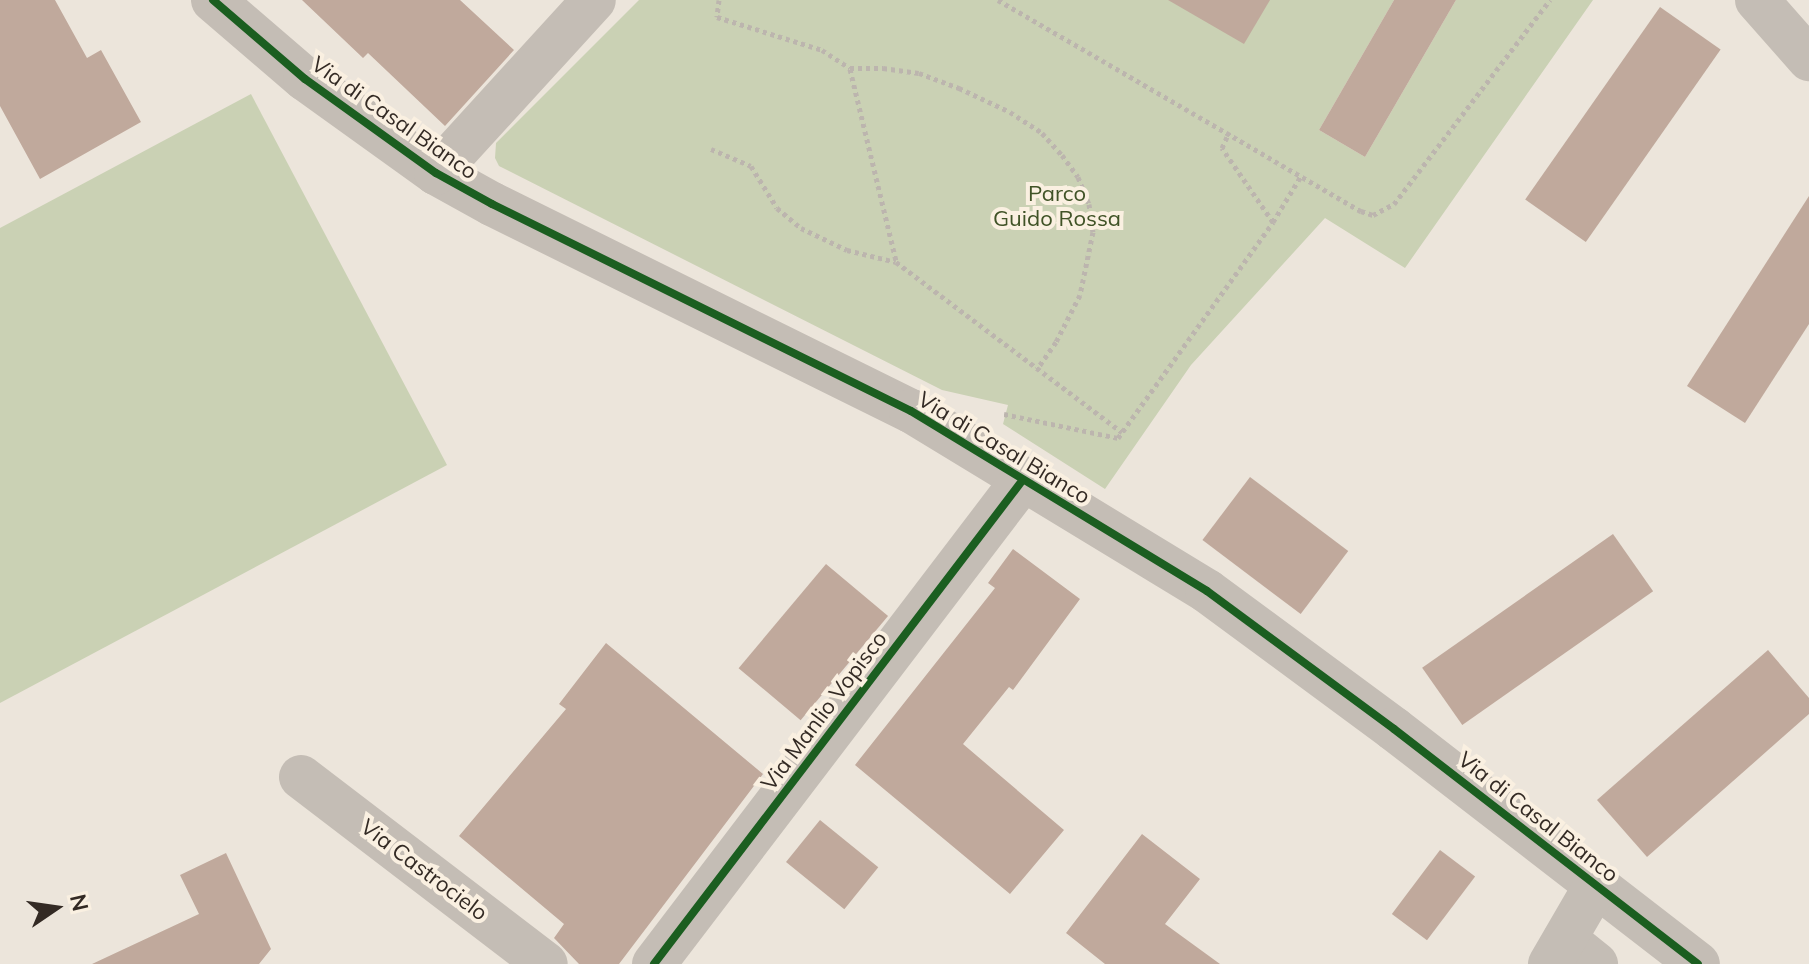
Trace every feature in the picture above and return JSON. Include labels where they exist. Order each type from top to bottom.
[{"type":"street","name":"Via di Casal Bianco","points":[[213,0],[305,79],[436,173],[492,204],[911,411],[1207,591],[1698,964]]},
{"type":"street","points":[[436,173],[594,0]]},
{"type":"street","points":[[1757,0],[1809,59]]},
{"type":"street","name":"Via Manlio Vopisco","points":[[654,964],[1022,481]]},
{"type":"street","name":"Via Castrocielo","points":[[301,777],[546,964]]},
{"type":"street","points":[[1570,956],[1596,885]]},
{"type":"path","points":[[719,0],[717,17],[822,50],[850,68],[919,73],[1010,112],[1042,133],[1078,177],[1089,204],[1093,232],[1080,295],[1056,342],[1037,369]]},
{"type":"path","points":[[998,0],[1361,211],[1373,215],[1394,204],[1550,0]]},
{"type":"path","points":[[850,68],[896,262]]},
{"type":"path","points":[[1229,132],[1222,148],[1273,222]]},
{"type":"path","points":[[711,149],[751,166],[777,208],[801,228],[847,250],[896,262],[1122,432]]},
{"type":"path","points":[[990,413],[1118,438],[1273,222],[1301,176]]},
{"type":"green space","name":"Parco Guido Rossa","points":[[639,0],[1394,0],[1319,130],[1365,157],[1456,0],[1593,0],[1405,268],[1325,218],[1191,365],[1105,489],[1003,424],[1008,405],[942,390],[499,166],[495,158],[496,143]]},
{"type":"green space","points":[[251,94],[447,465],[0,703],[0,228]]},
{"type":"building","points":[[0,0],[55,0],[87,58],[101,50],[141,122],[40,179],[0,106]]},
{"type":"building","points":[[302,0],[460,0],[514,50],[445,126],[368,53],[363,58]]},
{"type":"building","points":[[1168,0],[1270,0],[1244,44]]},
{"type":"building","points":[[1394,0],[1456,0],[1365,157],[1319,130]]},
{"type":"building","points":[[1660,7],[1721,49],[1586,242],[1525,200]]},
{"type":"building","points":[[1809,196],[1809,324],[1745,423],[1687,386]]},
{"type":"building","points":[[1250,477],[1348,551],[1301,614],[1202,540]]},
{"type":"building","points":[[1613,534],[1653,591],[1462,725],[1422,668]]},
{"type":"building","points":[[1013,549],[1080,599],[1013,690],[1009,687],[963,744],[1064,830],[1010,894],[855,765],[995,588],[988,583]]},
{"type":"building","points":[[826,564],[888,616],[801,720],[739,668]]},
{"type":"building","points":[[606,643],[763,774],[619,964],[579,964],[554,938],[564,924],[459,836],[566,709],[559,704]]},
{"type":"building","points":[[1768,650],[1809,698],[1809,714],[1647,857],[1597,800]]},
{"type":"building","points":[[820,820],[878,867],[844,909],[786,862]]},
{"type":"building","points":[[1142,834],[1200,879],[1165,924],[1220,964],[1105,964],[1066,933]]},
{"type":"building","points":[[1440,850],[1475,876],[1427,940],[1392,914]]},
{"type":"building","points":[[226,853],[271,949],[259,964],[92,964],[199,914],[180,875]]},
{"type":"cycle path","points":[[213,0],[305,79],[436,173],[492,204],[911,411],[1207,591],[1394,729],[1698,964]]},
{"type":"cycle path","points":[[654,964],[1022,481]]}]
